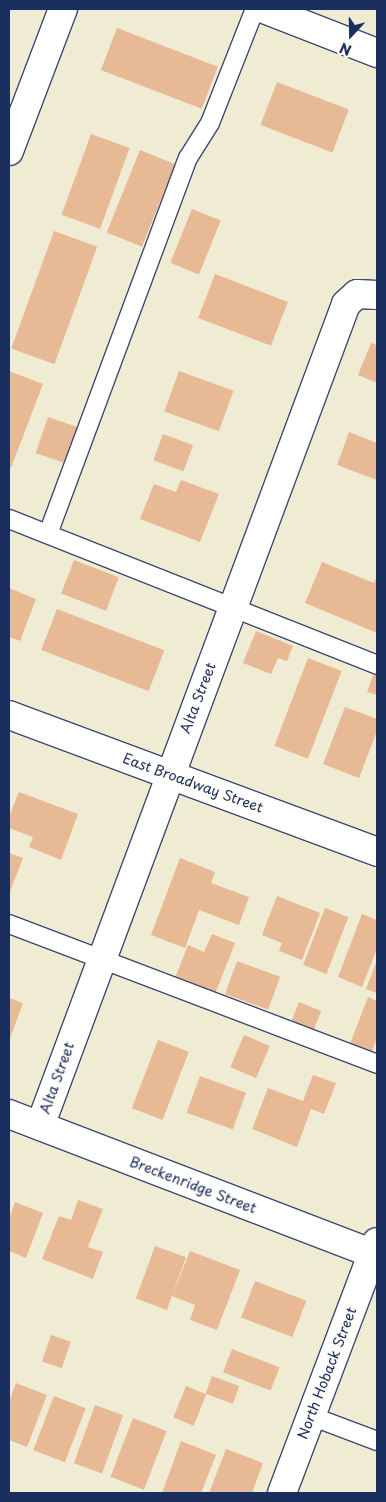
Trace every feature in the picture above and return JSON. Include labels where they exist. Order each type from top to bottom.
[{"type":"street","points":[[9,151],[63,9]]},
{"type":"street","points":[[264,9],[377,53]]},
{"type":"street","name":"Alta Street","points":[[40,1126],[169,774],[346,304],[357,294],[377,295]]},
{"type":"street","name":"East Broadway Street","points":[[9,715],[377,852]]},
{"type":"street","name":"Breckenridge Street","points":[[9,1114],[376,1250]]},
{"type":"street","name":"North Hoback Street","points":[[282,1493],[376,1250]]},
{"type":"lane","points":[[48,534],[188,158],[210,123],[254,9]]},
{"type":"lane","points":[[9,519],[377,665]]},
{"type":"lane","points":[[9,924],[377,1064]]},
{"type":"lane","points":[[311,1416],[377,1441]]},
{"type":"building","points":[[117,28],[218,67],[202,109],[101,70]]},
{"type":"building","points":[[277,82],[349,110],[332,153],[261,125]]},
{"type":"building","points":[[91,134],[130,148],[100,229],[62,215]]},
{"type":"building","points":[[140,150],[175,164],[142,247],[107,233]]},
{"type":"building","points":[[192,209],[221,221],[199,274],[170,263]]},
{"type":"building","points":[[54,231],[97,247],[54,364],[11,348]]},
{"type":"building","points":[[215,274],[288,302],[271,346],[198,318]]},
{"type":"building","points":[[371,343],[377,345],[377,383],[358,375]]},
{"type":"building","points":[[9,371],[43,384],[11,468],[9,467]]},
{"type":"building","points":[[179,371],[234,391],[219,431],[164,411]]},
{"type":"building","points":[[48,417],[83,429],[71,465],[36,453]]},
{"type":"building","points":[[349,432],[377,443],[377,480],[337,465]]},
{"type":"building","points":[[163,434],[193,445],[183,471],[153,460]]},
{"type":"building","points":[[181,480],[219,494],[200,542],[140,519],[154,484],[176,492]]},
{"type":"building","points":[[74,560],[119,577],[106,611],[61,594]]},
{"type":"building","points":[[322,562],[374,583],[377,576],[377,633],[305,603]]},
{"type":"building","points":[[9,588],[36,599],[20,641],[9,637]]},
{"type":"building","points":[[57,609],[164,650],[149,691],[41,650]]},
{"type":"building","points":[[256,631],[293,646],[287,661],[278,658],[271,674],[243,663]]},
{"type":"building","points":[[308,658],[342,671],[308,759],[274,746]]},
{"type":"building","points":[[374,672],[377,674],[377,695],[367,692]]},
{"type":"building","points":[[345,707],[377,719],[377,731],[359,778],[323,764]]},
{"type":"building","points":[[19,792],[78,814],[61,860],[29,847],[33,837],[9,828],[9,817]]},
{"type":"building","points":[[9,853],[23,858],[9,894]]},
{"type":"building","points":[[180,858],[215,872],[211,883],[249,897],[239,925],[199,910],[185,948],[151,935]]},
{"type":"building","points":[[277,896],[320,913],[302,960],[279,951],[282,943],[262,935]]},
{"type":"building","points":[[325,908],[348,917],[326,974],[303,965]]},
{"type":"building","points":[[362,914],[377,920],[377,949],[362,987],[338,977]]},
{"type":"building","points":[[212,934],[235,943],[215,994],[175,978],[188,945],[204,952]]},
{"type":"building","points":[[377,960],[377,993],[366,989]]},
{"type":"building","points":[[237,961],[280,977],[268,1010],[225,994]]},
{"type":"building","points":[[368,997],[377,1001],[377,1038],[372,1052],[350,1044]]},
{"type":"building","points":[[9,998],[23,1003],[9,1041]]},
{"type":"building","points":[[299,1002],[321,1011],[312,1033],[290,1024]]},
{"type":"building","points":[[244,1035],[270,1046],[256,1078],[230,1067]]},
{"type":"building","points":[[158,1040],[189,1052],[163,1120],[132,1108]]},
{"type":"building","points":[[313,1075],[336,1083],[324,1114],[311,1109],[297,1147],[252,1129],[268,1088],[303,1101]]},
{"type":"building","points":[[200,1076],[246,1093],[233,1129],[187,1113]]},
{"type":"building","points":[[78,1200],[103,1209],[88,1247],[103,1252],[93,1279],[42,1259],[59,1216],[71,1220]]},
{"type":"building","points":[[15,1202],[43,1213],[26,1258],[9,1251],[9,1219]]},
{"type":"building","points":[[155,1246],[186,1257],[167,1310],[136,1299]]},
{"type":"building","points":[[190,1251],[240,1270],[217,1330],[190,1320],[195,1305],[172,1296]]},
{"type":"building","points":[[255,1281],[306,1301],[292,1337],[241,1317]]},
{"type":"building","points":[[51,1335],[71,1342],[62,1368],[42,1361]]},
{"type":"building","points":[[232,1349],[280,1367],[271,1391],[223,1372]]},
{"type":"building","points":[[212,1376],[239,1386],[233,1404],[206,1394]]},
{"type":"building","points":[[16,1383],[47,1395],[27,1447],[9,1440],[9,1402]]},
{"type":"building","points":[[186,1386],[206,1394],[194,1426],[173,1418]]},
{"type":"building","points":[[54,1396],[86,1408],[65,1462],[33,1450]]},
{"type":"building","points":[[95,1405],[123,1415],[102,1474],[74,1463]]},
{"type":"building","points":[[133,1418],[167,1431],[144,1490],[110,1477]]},
{"type":"building","points":[[181,1441],[216,1455],[201,1493],[162,1493]]},
{"type":"building","points":[[226,1449],[263,1463],[252,1493],[209,1493]]}]
